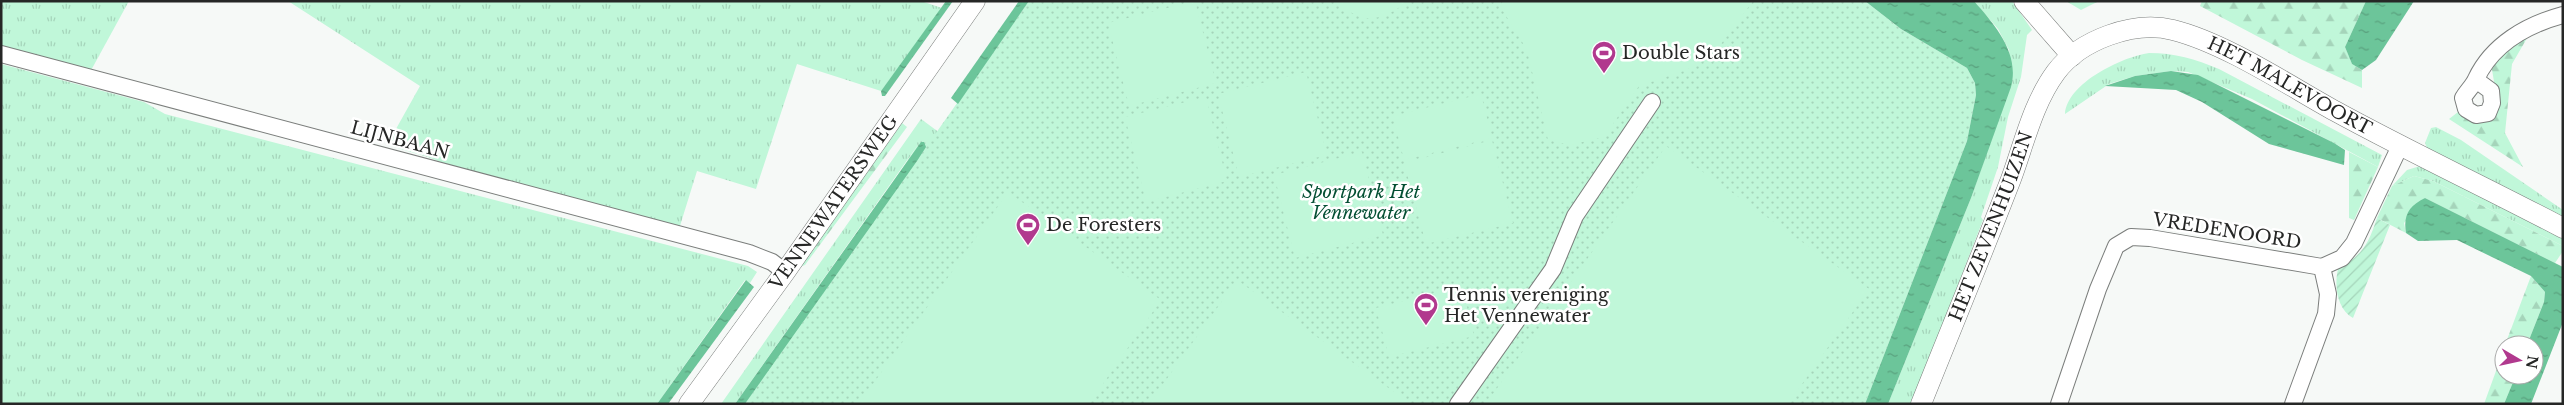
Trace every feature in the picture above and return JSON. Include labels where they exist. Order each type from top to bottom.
[{"type":"street","name":"VENNEWATERSWEG","points":[[689,404],[785,272],[975,1]]},
{"type":"street","points":[[2024,1],[2072,56]]},
{"type":"street","points":[[2476,80],[2478,72],[2488,56],[2507,40],[2529,28],[2563,15]]},
{"type":"street","name":"HET MALEVOORT","points":[[2072,56],[2102,38],[2137,28],[2172,29],[2214,45],[2400,146],[2563,228]]},
{"type":"street","name":"LIJNBAAN","points":[[1,54],[749,253],[772,262],[785,272]]},
{"type":"street","name":"HET ZEVENHUIZEN","points":[[1921,404],[2039,105],[2056,72],[2072,56]]},
{"type":"street","points":[[1458,404],[1553,269],[1575,216],[1652,102]]},
{"type":"street","points":[[2293,404],[2326,314],[2328,294],[2322,267],[2342,258],[2354,243],[2400,146]]},
{"type":"street","name":"VREDENOORD","points":[[2059,404],[2098,290],[2116,246],[2131,237],[2150,238],[2322,267]]},
{"type":"green space","points":[[1,1],[129,1],[89,74],[1,49]]},
{"type":"green space","points":[[288,1],[921,1],[942,8],[881,91],[797,64],[756,189],[697,171],[679,229],[464,171],[428,157],[387,145],[420,86]]},
{"type":"green space","name":"Sportpark Het Vennewater","points":[[1029,1],[1865,1],[1901,29],[1967,68],[1975,83],[1976,95],[1967,141],[1865,404],[745,404]]},
{"type":"green space","points":[[1195,1],[1216,83],[1129,106],[1108,23]]},
{"type":"green space","points":[[1337,1],[1409,1],[1390,13],[1373,18],[1365,18],[1347,10]]},
{"type":"green space","name":"Double Stars","points":[[1503,1],[1753,1],[1721,44],[1705,59],[1686,70],[1639,86],[1604,137],[1570,145],[1548,140],[1527,50],[1500,6]]},
{"type":"green space","points":[[1974,1],[2012,1],[2032,30],[2027,35],[2021,77],[2008,117],[1998,167],[1981,217],[1983,220],[1912,404],[1888,404],[1971,198],[2012,81],[2009,50],[1998,29]]},
{"type":"green space","points":[[2066,1],[2099,1],[2081,10]]},
{"type":"green space","points":[[2202,1],[2366,1],[2345,47],[2352,64],[2362,70],[2362,88],[2302,60],[2200,6]]},
{"type":"green space","points":[[2530,33],[2512,64],[2505,133],[2523,167],[2449,119],[2458,112],[2473,119],[2497,99],[2491,64]]},
{"type":"green space","points":[[2149,53],[2185,57],[2219,69],[2382,155],[2378,167],[2252,99],[2188,72],[2171,71],[2135,76],[2109,84],[2065,114],[2068,103],[2085,82],[2111,66],[2138,55]]},
{"type":"green space","points":[[1,64],[144,102],[165,114],[748,266],[757,272],[750,283],[745,280],[657,404],[1,404]]},
{"type":"green space","points":[[1306,72],[1327,155],[1239,177],[1218,94]]},
{"type":"green space","points":[[1481,94],[1492,138],[1404,160],[1393,116]]},
{"type":"green space","points":[[1206,97],[1227,181],[1146,202],[1125,117]]},
{"type":"green space","points":[[921,119],[959,147],[745,404],[920,142],[735,404],[721,404]]},
{"type":"green space","points":[[902,123],[907,127],[805,265],[797,268]]},
{"type":"green space","points":[[2436,127],[2461,140],[2563,210],[2563,218],[2427,148],[2425,143],[2431,128]]},
{"type":"green space","points":[[1492,140],[1513,223],[1426,244],[1404,163]]},
{"type":"green space","points":[[1666,146],[1869,289],[1788,404],[1486,404]]},
{"type":"green space","points":[[1362,152],[1383,235],[1295,258],[1274,175]]},
{"type":"green space","points":[[2349,152],[2378,167],[2354,220],[2349,218]]},
{"type":"green space","points":[[2420,166],[2563,236],[2563,246],[2433,181],[2414,176],[2392,186],[2407,170]]},
{"type":"green space","points":[[2414,176],[2433,181],[2563,246],[2563,251],[2555,263],[2425,198],[2404,223],[2406,233],[2377,218],[2392,186]]},
{"type":"green space","name":"De Foresters","points":[[1008,192],[1161,300],[1089,404],[859,404]]},
{"type":"green space","points":[[2377,218],[2390,225],[2353,318],[2343,309],[2340,303],[2336,283],[2338,269],[2364,248]]},
{"type":"green space","points":[[2531,276],[2545,292],[2544,302],[2531,335],[2509,335]]},
{"type":"green space","points":[[1237,280],[1411,404],[1149,404]]},
{"type":"green space","name":"Tennis vereniging Het Vennewater","points":[[1462,286],[1474,336],[1389,357],[1376,308]]},
{"type":"green space","points":[[2494,376],[2494,385],[2512,385],[2504,404],[2484,404]]},
{"type":"water","points":[[946,1],[953,1],[885,96],[882,96],[881,91]]},
{"type":"water","points":[[1019,1],[1029,1],[958,104],[951,98]]},
{"type":"water","points":[[1865,1],[1974,1],[2004,40],[2009,51],[2013,75],[2011,87],[1971,198],[1888,404],[1865,404],[1967,141],[1976,95],[1975,83],[1967,68],[1901,29]]},
{"type":"water","points":[[2366,1],[2414,1],[2376,60],[2362,70],[2352,64],[2345,47]]},
{"type":"water","points":[[2171,71],[2198,75],[2334,143],[2345,150],[2344,165],[2269,144],[2202,102],[2176,90],[2105,86],[2135,76]]},
{"type":"water","points":[[921,142],[924,142],[926,147],[917,161],[745,404],[735,404]]},
{"type":"water","points":[[2425,198],[2563,267],[2563,322],[2544,371],[2544,335],[2531,335],[2544,302],[2545,292],[2531,276],[2457,240],[2418,241],[2406,233],[2406,216],[2415,204]]},
{"type":"water","points":[[746,280],[754,287],[668,404],[657,404]]},
{"type":"water","points":[[2512,385],[2538,385],[2531,404],[2504,404]]},
{"type":"place","name":"Double Stars","points":[[1604,74]]},
{"type":"place","name":"De Foresters","points":[[1028,246]]},
{"type":"place","name":"Tennis vereniging Het Vennewater","points":[[1426,326]]}]
